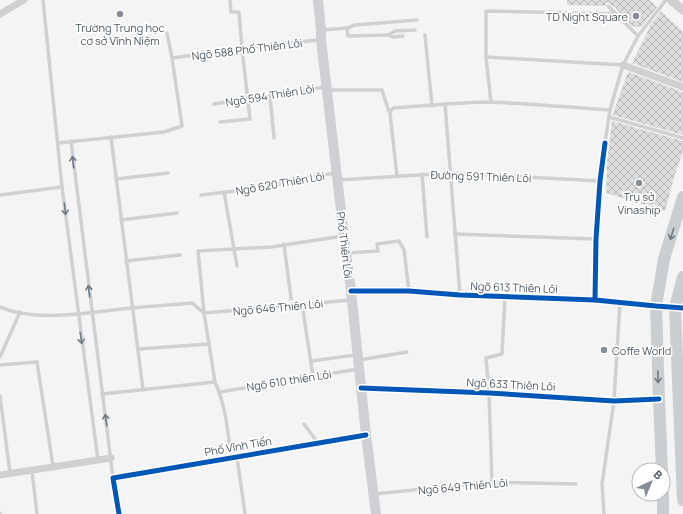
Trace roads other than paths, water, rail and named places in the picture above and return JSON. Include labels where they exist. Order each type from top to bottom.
[{"type":"main road","name":"Phố Thiên Lôi","points":[[318,0],[376,514]]},
{"type":"main road","points":[[662,462],[656,306],[664,259],[683,197]]},
{"type":"main road","points":[[683,276],[679,308],[683,500]]},
{"type":"main road","points":[[663,502],[663,514]]},
{"type":"street","points":[[0,14],[24,0]]},
{"type":"street","points":[[671,0],[683,10]]},
{"type":"street","points":[[623,65],[683,87]]},
{"type":"street","points":[[595,300],[596,239],[604,143]]},
{"type":"street","name":"Ngõ 613 Thiên Lôi","points":[[352,295],[409,291],[460,295],[595,300],[679,308]]},
{"type":"street","name":"Ngõ 633 Thiên Lôi","points":[[361,388],[489,393],[614,401],[659,399]]},
{"type":"street","name":"Phố Vĩnh Tiến","points":[[113,478],[366,435]]},
{"type":"street","points":[[0,474],[32,471],[111,458]]},
{"type":"street","points":[[113,478],[119,514]]},
{"type":"lane","points":[[42,0],[62,187],[98,460]]},
{"type":"lane","points":[[220,122],[250,119],[239,12],[231,12],[230,0]]},
{"type":"lane","points":[[604,143],[610,110],[623,65],[638,36],[666,0]]},
{"type":"lane","points":[[608,6],[638,36]]},
{"type":"lane","points":[[491,102],[486,57],[486,11],[617,14]]},
{"type":"lane","name":"Ngõ 588 Phố Thiên Lôi","points":[[172,58],[276,44],[321,35],[355,25],[417,20]]},
{"type":"lane","points":[[347,28],[348,36],[403,36]]},
{"type":"lane","points":[[388,35],[395,31],[415,30]]},
{"type":"lane","points":[[58,143],[164,132],[182,126],[167,33]]},
{"type":"lane","points":[[425,35],[432,106]]},
{"type":"lane","points":[[486,57],[623,65]]},
{"type":"lane","name":"Ngõ 594 Thiên Lôi","points":[[214,104],[327,88],[382,90],[390,116]]},
{"type":"lane","points":[[270,96],[274,138]]},
{"type":"lane","points":[[397,176],[390,116],[391,110],[394,108],[491,102],[610,110]]},
{"type":"lane","points":[[445,104],[460,295]]},
{"type":"lane","points":[[609,117],[683,138]]},
{"type":"lane","points":[[111,137],[143,390]]},
{"type":"lane","points":[[71,141],[113,478]]},
{"type":"lane","points":[[116,179],[168,173]]},
{"type":"lane","name":"Đường 591 Thiên Lôi","points":[[337,176],[397,176],[451,173],[600,181]]},
{"type":"lane","points":[[422,174],[427,237]]},
{"type":"lane","name":"Ngõ 620 Thiên Lôi","points":[[201,195],[270,187],[294,180],[337,176]]},
{"type":"lane","points":[[0,195],[62,187]]},
{"type":"lane","points":[[224,192],[237,266]]},
{"type":"lane","points":[[121,220],[177,213]]},
{"type":"lane","points":[[455,234],[596,239]]},
{"type":"lane","points":[[245,514],[226,414],[220,392],[215,382],[204,313],[198,251],[271,247],[344,236]]},
{"type":"lane","points":[[346,253],[378,251],[378,244],[399,241],[404,250],[409,291]]},
{"type":"lane","points":[[284,244],[292,306]]},
{"type":"lane","points":[[126,261],[180,255]]},
{"type":"lane","name":"Ngõ 646 Thiên Lôi","points":[[204,313],[292,306],[352,295]]},
{"type":"lane","points":[[492,482],[489,393],[486,358],[502,354],[505,296]]},
{"type":"lane","points":[[604,514],[602,484],[614,401],[620,302]]},
{"type":"lane","points":[[0,307],[7,310],[45,315],[78,314],[192,303],[204,313]]},
{"type":"lane","points":[[302,304],[313,376]]},
{"type":"lane","points":[[0,357],[20,312]]},
{"type":"lane","points":[[138,349],[209,344]]},
{"type":"lane","points":[[311,361],[358,361],[407,352]]},
{"type":"lane","name":"Ngõ 610 thiên Lôi","points":[[220,392],[313,376],[358,361]]},
{"type":"lane","points":[[0,365],[37,362],[53,467]]},
{"type":"lane","points":[[102,394],[215,382]]},
{"type":"lane","points":[[0,396],[10,473]]},
{"type":"lane","points":[[304,424],[318,443]]},
{"type":"lane","points":[[32,471],[37,514]]},
{"type":"lane","name":"Ngõ 649 Thiên Lôi","points":[[373,494],[492,482],[576,484]]},
{"type":"place","name":"Trường Trung học cơ sở Vĩnh Niệm","points":[[120,14]]},
{"type":"place","name":"TD Night Square","points":[[636,16]]},
{"type":"place","name":"Trụ sở Vinaship","points":[[639,183]]},
{"type":"place","name":"Coffe World","points":[[604,350]]}]
